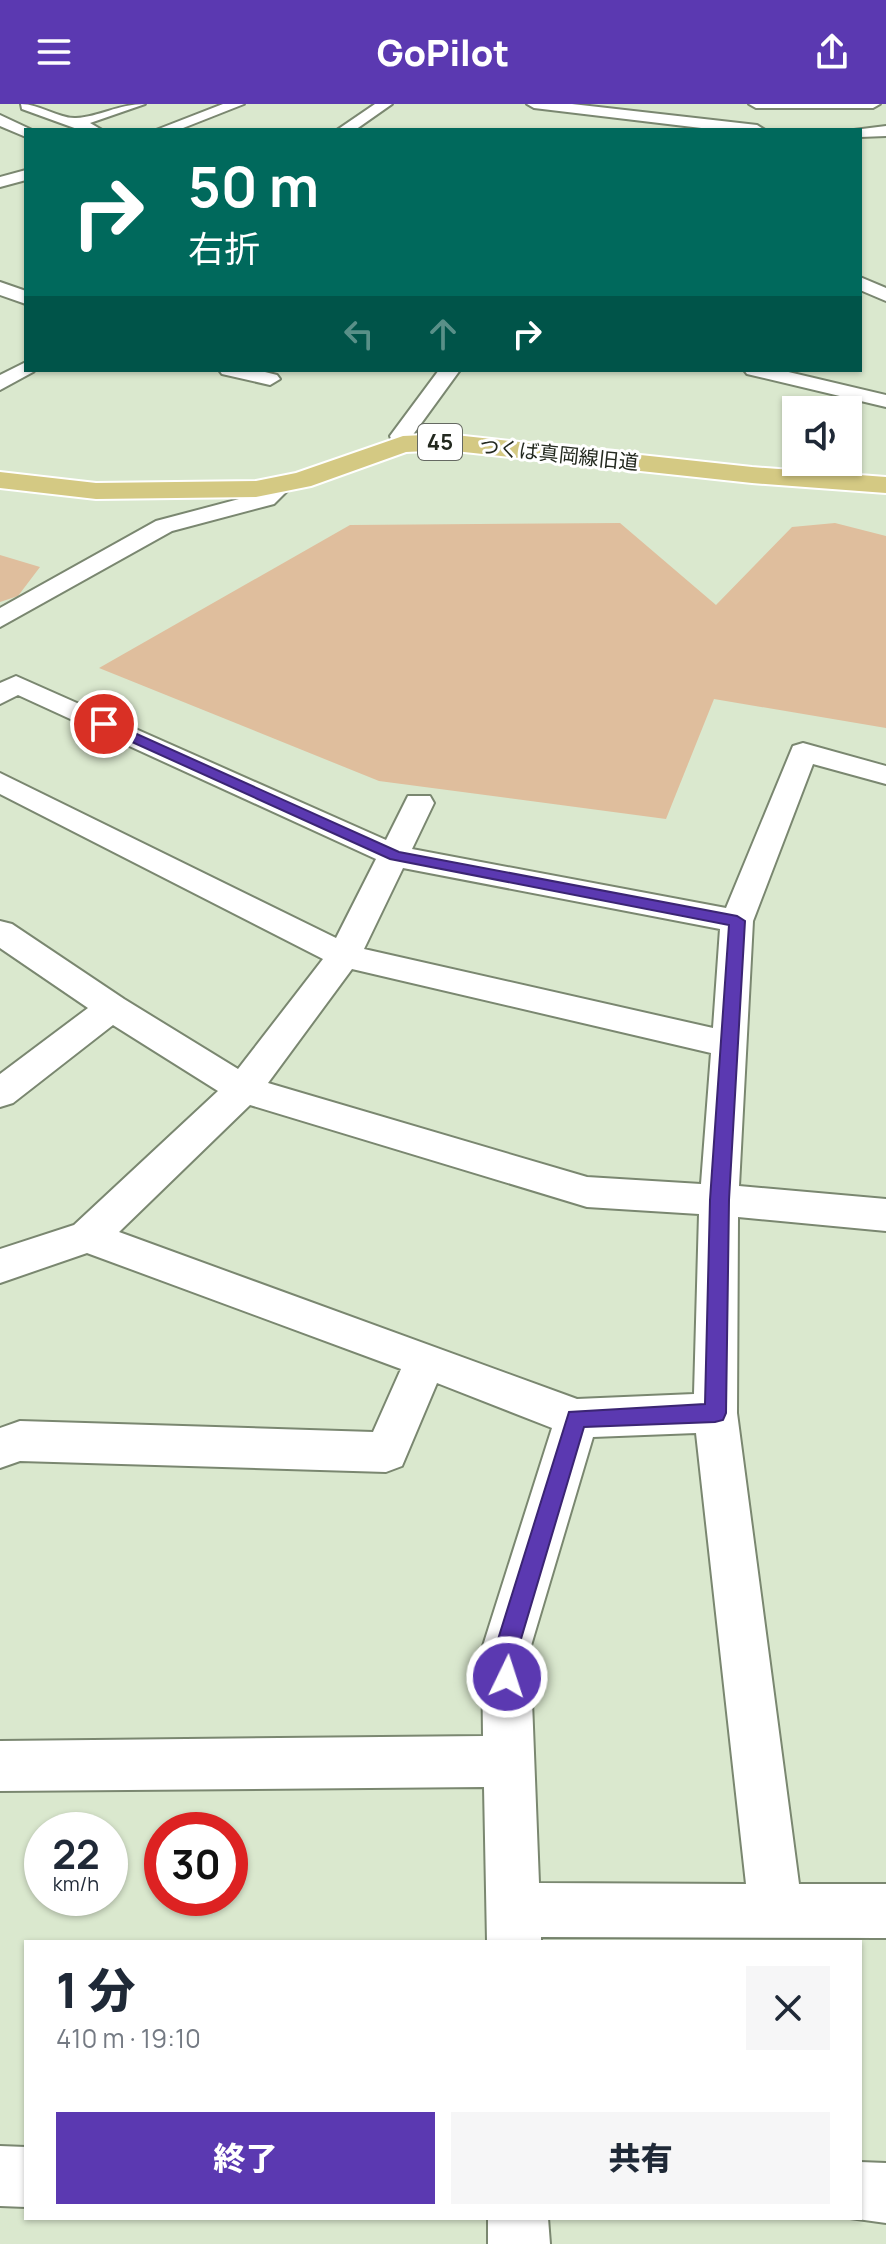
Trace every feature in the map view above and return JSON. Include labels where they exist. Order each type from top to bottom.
[{"type":"main road","name":"つくば真岡線旧道","points":[[0,480],[96,491],[280,486],[403,444],[446,442],[695,470],[886,485]]},
{"type":"street","points":[[75,123],[138,104]]},
{"type":"street","points":[[170,128],[237,104]]},
{"type":"street","points":[[348,128],[385,104]]},
{"type":"street","points":[[534,104],[570,111],[737,128]]},
{"type":"street","points":[[756,104],[873,104]]},
{"type":"street","points":[[0,109],[30,105],[89,128]]},
{"type":"street","points":[[0,120],[24,131]]},
{"type":"street","points":[[862,132],[886,131]]},
{"type":"street","points":[[0,182],[24,176]]},
{"type":"street","points":[[862,284],[886,295]]},
{"type":"street","points":[[0,288],[24,297]]},
{"type":"street","points":[[0,384],[23,356]]},
{"type":"street","points":[[238,372],[270,379]]},
{"type":"street","points":[[403,444],[401,436],[449,372]]},
{"type":"street","points":[[763,372],[886,401]]},
{"type":"street","points":[[0,619],[164,526],[266,499],[280,486]]},
{"type":"street","points":[[0,696],[16,684],[395,856],[737,921]]},
{"type":"street","points":[[776,1912],[715,1413],[719,1200],[737,921],[803,752],[886,775]]},
{"type":"street","points":[[0,782],[344,956],[729,1044]]},
{"type":"street","points":[[0,1266],[88,1237],[243,1089],[344,956],[419,803]]},
{"type":"street","points":[[0,932],[112,1008],[243,1089],[587,1192],[886,1215]]},
{"type":"street","points":[[0,1093],[112,1008]]},
{"type":"street","points":[[88,1237],[577,1418],[715,1413]]},
{"type":"street","points":[[0,1448],[20,1441],[386,1452],[426,1360]]},
{"type":"street","points":[[577,1418],[506,1649],[513,1926],[776,1912],[886,1911]]},
{"type":"street","points":[[0,1766],[509,1761]]},
{"type":"street","points":[[0,2176],[24,2177]]},
{"type":"street","points":[[862,2192],[886,2193]]},
{"type":"street","points":[[518,2220],[519,2244]]},
{"type":"shaded area","points":[[620,523],[716,605],[792,527],[835,523],[886,536],[886,728],[714,699],[666,819],[379,781],[99,668],[350,525]]},
{"type":"shaded area","points":[[0,555],[40,567],[18,596],[0,602]]},
{"type":"route","points":[[104,724],[395,856],[737,921],[719,1200],[715,1413],[577,1418],[506,1649],[507,1677]]}]
